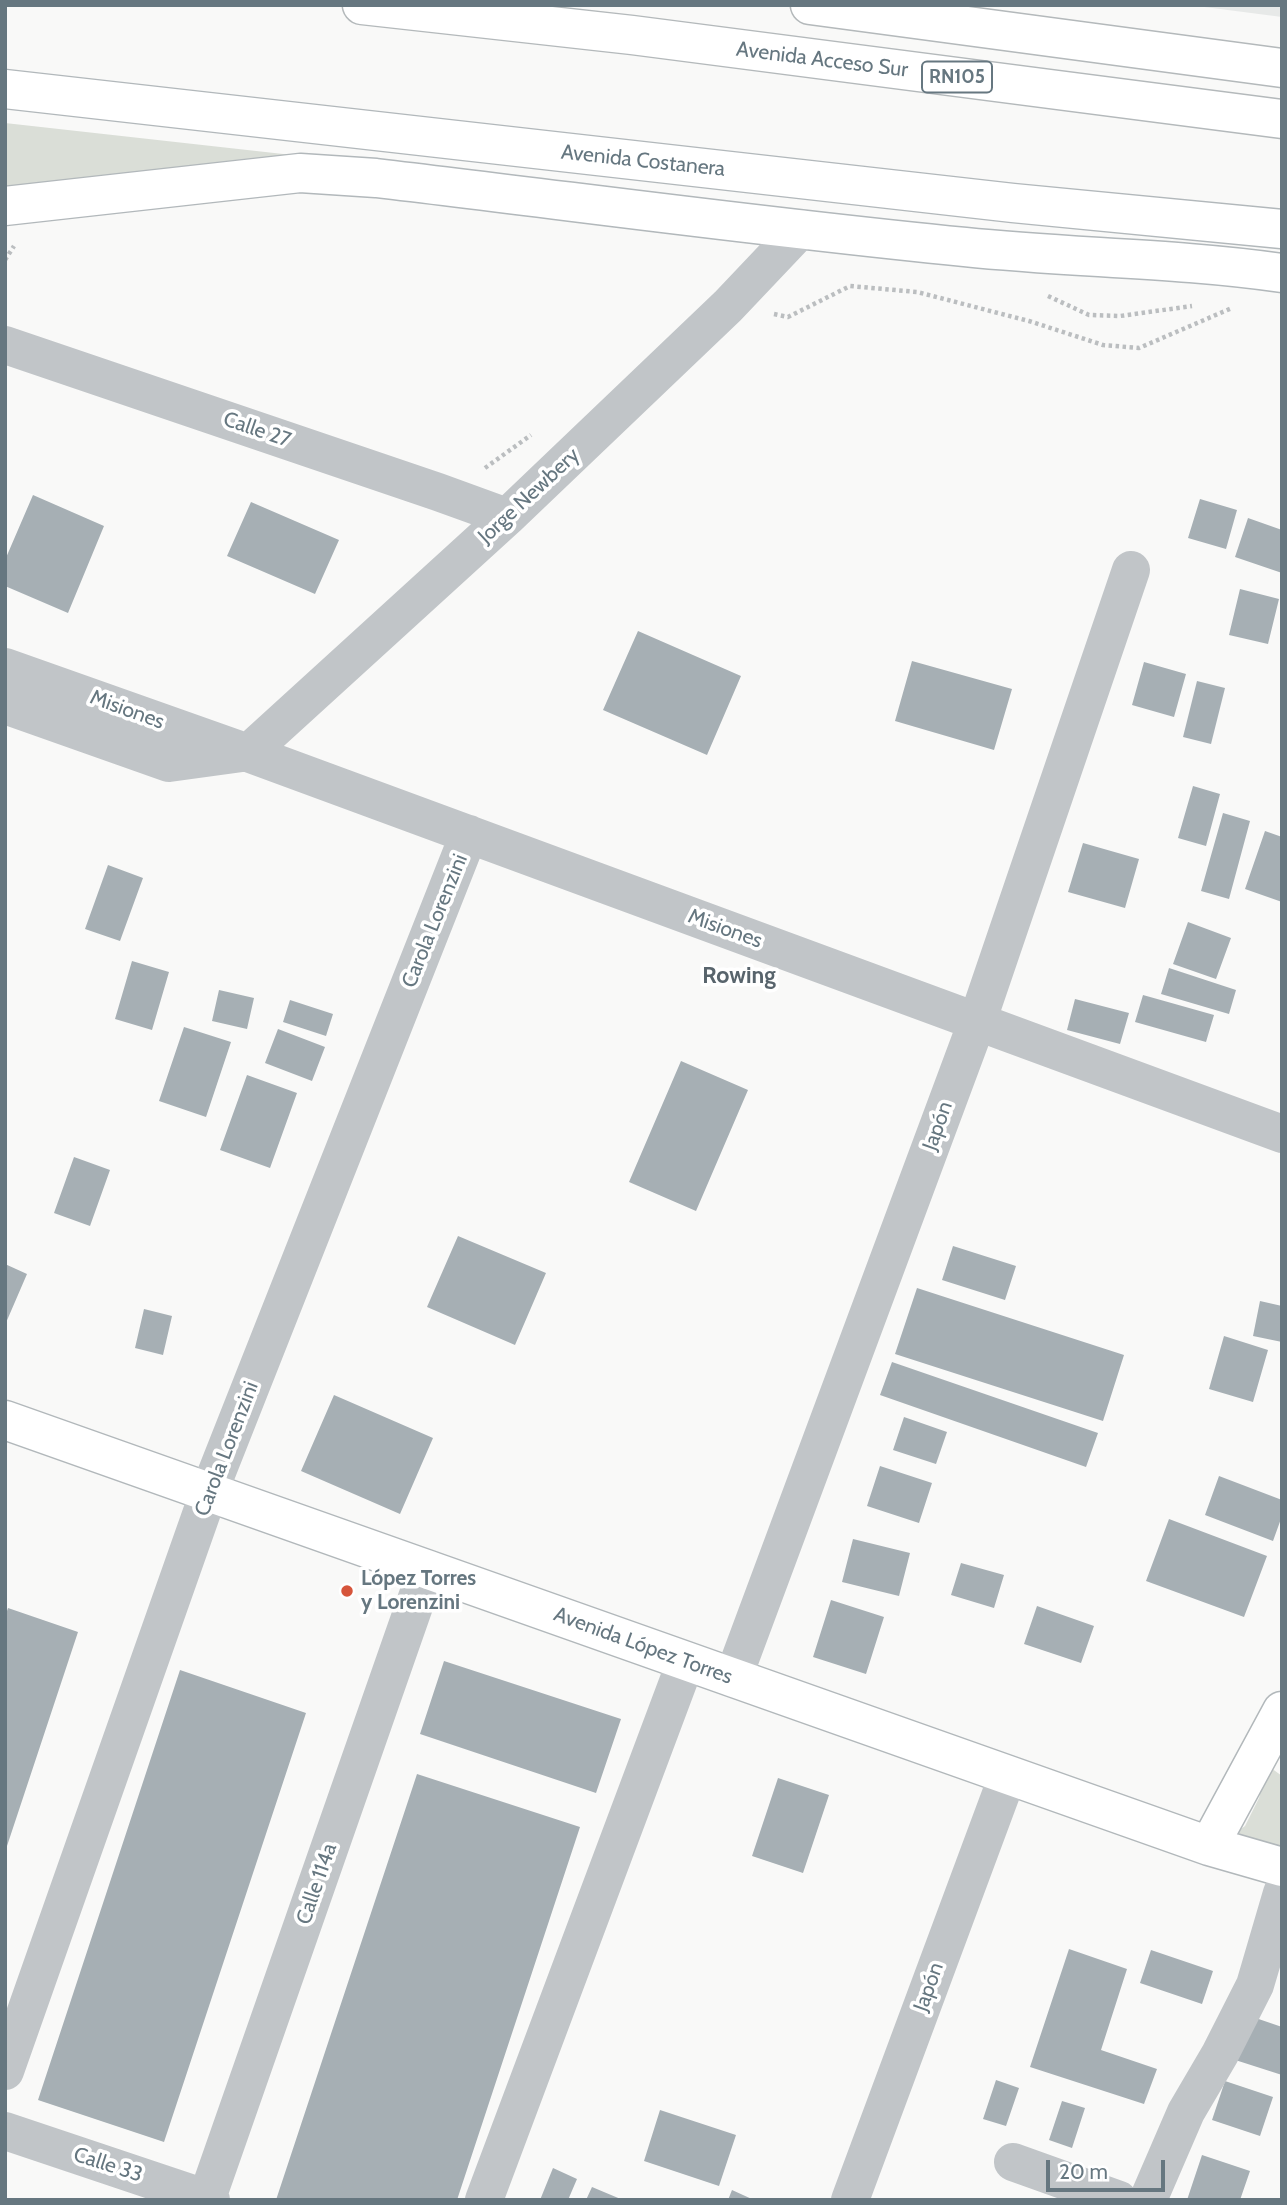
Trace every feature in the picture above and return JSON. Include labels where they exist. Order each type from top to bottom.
[{"type":"main road","name":"Avenida Acceso Sur","points":[[362,5],[632,35],[1282,119]]},
{"type":"main road","points":[[810,5],[1282,68]]},
{"type":"main road","name":"Avenida Costanera","points":[[5,89],[1013,204],[1282,229]]},
{"type":"main road","points":[[5,206],[300,173],[376,178],[1030,254],[1245,268],[1282,273]]},
{"type":"main road","name":"Avenida López Torres","points":[[5,1420],[1209,1846],[1282,1867]]},
{"type":"main road","points":[[1209,1846],[1282,1711]]},
{"type":"street","name":"Jorge Newbery","points":[[248,753],[507,517],[728,306],[801,229]]},
{"type":"street","name":"Calle 27","points":[[5,345],[507,517]]},
{"type":"street","name":"Japón","points":[[733,1678],[977,1022],[1131,570]]},
{"type":"street","name":"Misiones","points":[[5,667],[248,753],[1282,1134]]},
{"type":"street","name":"Misiones","points":[[5,705],[169,763],[248,753]]},
{"type":"street","name":"Carola Lorenzini","points":[[5,2071],[209,1492],[469,834]]},
{"type":"street","name":"Calle 114a","points":[[209,2199],[426,1569]]},
{"type":"street","points":[[484,2200],[687,1661]]},
{"type":"street","name":"Japón","points":[[850,2200],[1008,1775]]},
{"type":"street","points":[[1148,2200],[1186,2112],[1220,2054],[1255,1985],[1282,1893]]},
{"type":"street","name":"Calle 33","points":[[5,2131],[209,2199]]},
{"type":"street","points":[[1013,2162],[1119,2200]]},
{"type":"shaded area","points":[[1189,5],[1282,5],[1282,17]]},
{"type":"shaded area","points":[[5,123],[328,159],[5,192]]},
{"type":"shaded area","points":[[1267,1765],[1282,1776],[1282,1854],[1224,1841],[1245,1826],[1259,1798]]},
{"type":"building","points":[[33,495],[104,526],[68,613],[5,586],[5,560]]},
{"type":"building","points":[[1200,499],[1237,510],[1226,549],[1188,538]]},
{"type":"building","points":[[251,502],[339,540],[315,594],[227,556]]},
{"type":"building","points":[[1248,518],[1282,530],[1282,573],[1235,557]]},
{"type":"building","points":[[1240,589],[1279,599],[1268,644],[1229,635]]},
{"type":"building","points":[[638,631],[741,676],[707,755],[603,710]]},
{"type":"building","points":[[912,661],[1012,689],[994,750],[895,721]]},
{"type":"building","points":[[1144,662],[1186,674],[1174,717],[1132,705]]},
{"type":"building","points":[[1197,681],[1225,688],[1211,744],[1183,737]]},
{"type":"building","points":[[1193,786],[1220,794],[1206,846],[1178,838]]},
{"type":"building","points":[[1223,813],[1250,821],[1229,899],[1201,891]]},
{"type":"building","points":[[1265,831],[1282,837],[1282,902],[1245,889]]},
{"type":"building","points":[[1083,843],[1139,859],[1125,908],[1068,892]]},
{"type":"building","points":[[108,865],[143,878],[120,941],[85,929]]},
{"type":"building","points":[[1188,922],[1231,938],[1216,979],[1173,964]]},
{"type":"building","points":[[132,961],[169,972],[152,1030],[115,1019]]},
{"type":"building","points":[[1169,968],[1236,990],[1229,1014],[1161,994]]},
{"type":"building","points":[[219,990],[254,998],[247,1029],[212,1021]]},
{"type":"building","points":[[1143,995],[1214,1015],[1206,1042],[1135,1022]]},
{"type":"building","points":[[1075,999],[1129,1013],[1120,1044],[1067,1030]]},
{"type":"building","points":[[290,1000],[333,1014],[326,1036],[283,1022]]},
{"type":"building","points":[[184,1027],[231,1042],[206,1117],[159,1101]]},
{"type":"building","points":[[278,1029],[325,1047],[312,1081],[265,1063]]},
{"type":"building","points":[[681,1061],[748,1090],[696,1211],[629,1182]]},
{"type":"building","points":[[247,1075],[297,1093],[270,1168],[220,1150]]},
{"type":"building","points":[[74,1157],[110,1170],[90,1226],[54,1213]]},
{"type":"building","points":[[458,1236],[546,1273],[515,1345],[427,1307]]},
{"type":"building","points":[[953,1246],[1016,1266],[1005,1300],[942,1280]]},
{"type":"building","points":[[5,1264],[27,1274],[5,1325]]},
{"type":"building","points":[[917,1288],[1124,1355],[1103,1421],[895,1354]]},
{"type":"building","points":[[1260,1301],[1282,1306],[1282,1342],[1253,1336]]},
{"type":"building","points":[[144,1309],[172,1316],[163,1355],[135,1348]]},
{"type":"building","points":[[1224,1336],[1268,1350],[1253,1402],[1209,1389]]},
{"type":"building","points":[[892,1362],[1098,1433],[1086,1467],[880,1395]]},
{"type":"building","points":[[334,1395],[433,1438],[400,1514],[301,1471]]},
{"type":"building","points":[[904,1417],[947,1432],[936,1464],[893,1450]]},
{"type":"building","points":[[880,1466],[932,1483],[919,1523],[867,1506]]},
{"type":"building","points":[[1219,1476],[1282,1500],[1282,1516],[1273,1541],[1205,1515]]},
{"type":"building","points":[[1169,1519],[1267,1556],[1244,1617],[1146,1581]]},
{"type":"building","points":[[853,1539],[910,1553],[899,1596],[842,1582]]},
{"type":"building","points":[[961,1563],[1004,1575],[994,1608],[951,1595]]},
{"type":"building","points":[[831,1600],[884,1617],[866,1674],[813,1657]]},
{"type":"building","points":[[1037,1606],[1094,1626],[1081,1663],[1024,1644]]},
{"type":"building","points":[[8,1608],[78,1632],[6,1849],[5,1617]]},
{"type":"building","points":[[444,1661],[621,1719],[596,1793],[420,1734]]},
{"type":"building","points":[[180,1670],[306,1713],[164,2142],[38,2100]]},
{"type":"building","points":[[417,1774],[580,1827],[457,2200],[276,2200]]},
{"type":"building","points":[[778,1778],[829,1795],[803,1873],[752,1856]]},
{"type":"building","points":[[1069,1949],[1127,1969],[1101,2050],[1157,2069],[1144,2104],[1030,2067]]},
{"type":"building","points":[[1151,1950],[1213,1971],[1202,2004],[1140,1983]]},
{"type":"building","points":[[1244,2014],[1282,2027],[1282,2075],[1229,2058]]},
{"type":"building","points":[[996,2080],[1019,2088],[1006,2126],[983,2119]]},
{"type":"building","points":[[1225,2081],[1273,2097],[1260,2136],[1212,2120]]},
{"type":"building","points":[[1062,2101],[1085,2108],[1072,2148],[1049,2140]]},
{"type":"building","points":[[660,2110],[736,2135],[719,2186],[644,2161]]},
{"type":"building","points":[[1202,2155],[1250,2171],[1240,2200],[1187,2200]]},
{"type":"building","points":[[553,2168],[577,2179],[568,2200],[540,2200]]},
{"type":"building","points":[[592,2187],[623,2200],[586,2200]]},
{"type":"building","points":[[732,2190],[754,2200],[728,2200]]},
{"type":"place","name":"López Torres y Lorenzini","points":[[347,1591]]},
{"type":"district","name":"Rowing","points":[[739,976]]}]
